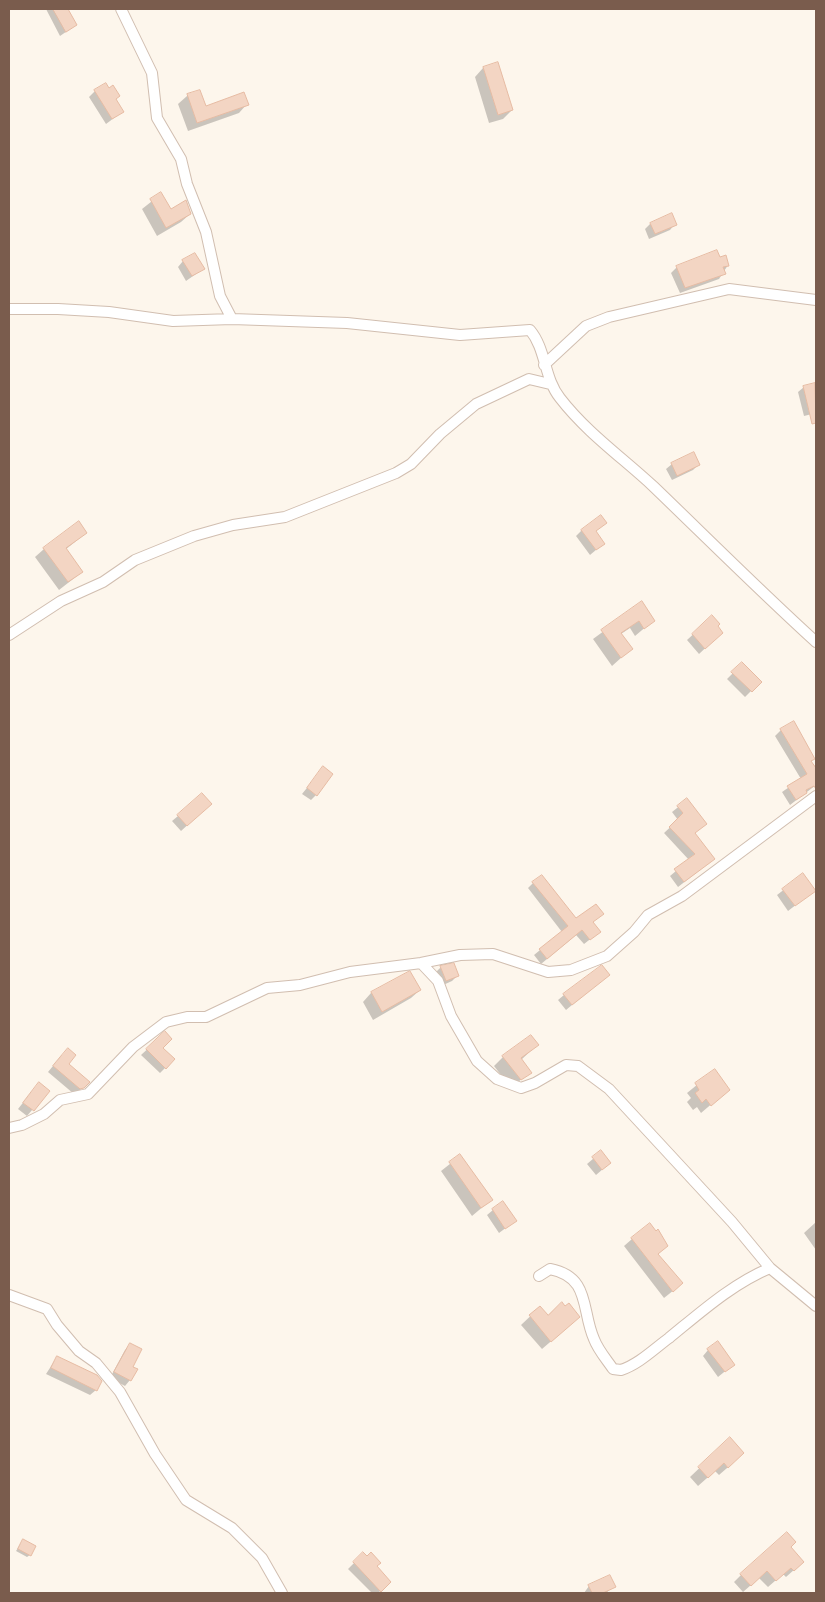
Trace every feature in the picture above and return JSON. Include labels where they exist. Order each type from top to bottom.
[{"type":"street","points":[[121,9],[152,73],[157,118],[181,159],[187,184],[206,232],[220,296],[232,319]]},
{"type":"street","points":[[544,365],[586,326],[609,317],[729,289],[816,300]]},
{"type":"street","points":[[9,309],[110,312],[173,321],[232,319],[347,323],[460,335],[530,330],[538,340],[550,384],[586,427],[654,487],[737,569],[816,642]]},
{"type":"street","points":[[9,635],[61,601],[103,582],[135,560],[194,536],[234,525],[285,518],[396,473],[411,464],[440,434],[476,404],[529,379],[550,384]]},
{"type":"street","points":[[9,1128],[22,1125],[44,1114],[60,1100],[88,1094],[134,1047],[166,1022],[187,1017],[206,1017],[268,988],[300,985],[350,972],[421,963],[460,955],[493,954],[548,972],[571,970],[607,956],[634,932],[648,915],[682,896],[816,796]]},
{"type":"street","points":[[421,963],[438,981],[452,1016],[477,1061],[497,1079],[521,1088],[535,1083],[566,1065],[578,1066],[608,1089],[732,1222],[770,1268],[816,1306]]},
{"type":"street","points":[[539,1276],[550,1269],[560,1271],[574,1280],[584,1299],[594,1340],[613,1369],[621,1370],[648,1354],[726,1292],[750,1277],[770,1268]]},
{"type":"street","points":[[9,1295],[47,1310],[79,1351],[96,1363],[120,1392],[155,1454],[186,1500],[238,1534],[262,1558],[282,1593]]},
{"type":"building","points":[[53,9],[68,9],[77,25],[66,32]]},
{"type":"building","points":[[498,62],[513,110],[498,115],[483,67]]},
{"type":"building","points":[[106,83],[109,88],[113,85],[120,96],[116,99],[124,112],[112,119],[94,90]]},
{"type":"building","points":[[200,90],[206,106],[244,92],[249,105],[197,123],[187,94]]},
{"type":"building","points":[[161,192],[171,209],[186,200],[191,214],[166,228],[150,199]]},
{"type":"building","points":[[672,213],[677,225],[655,234],[650,223]]},
{"type":"building","points":[[717,250],[720,257],[726,255],[729,266],[723,267],[726,274],[685,288],[676,266]]},
{"type":"building","points":[[195,253],[205,269],[192,276],[182,260]]},
{"type":"building","points":[[815,383],[816,423],[812,424],[803,386]]},
{"type":"building","points":[[694,452],[700,465],[677,476],[671,463]]},
{"type":"building","points":[[601,515],[607,523],[596,531],[605,544],[596,550],[581,530]]},
{"type":"building","points":[[79,521],[87,533],[66,548],[83,572],[68,582],[43,548]]},
{"type":"building","points":[[642,601],[655,621],[644,629],[639,621],[621,633],[633,649],[621,658],[601,630]]},
{"type":"building","points":[[712,615],[720,624],[718,626],[723,633],[705,649],[692,634]]},
{"type":"building","points":[[742,662],[762,682],[752,692],[731,672]]},
{"type":"building","points":[[794,721],[815,759],[811,761],[816,768],[816,789],[814,786],[806,790],[807,793],[796,800],[787,786],[807,774],[780,729]]},
{"type":"building","points":[[323,766],[333,774],[317,796],[307,788]]},
{"type":"building","points":[[202,793],[212,804],[187,826],[177,815]]},
{"type":"building","points":[[687,798],[707,824],[695,833],[715,859],[684,882],[674,869],[695,854],[669,827],[683,813],[677,806]]},
{"type":"building","points":[[803,873],[816,891],[795,906],[782,889]]},
{"type":"building","points":[[542,875],[576,918],[596,904],[604,914],[593,922],[601,932],[590,940],[582,930],[547,959],[539,949],[568,926],[532,882]]},
{"type":"building","points":[[454,963],[459,976],[446,981],[440,966]]},
{"type":"building","points":[[602,965],[610,975],[572,1005],[563,994]]},
{"type":"building","points":[[410,971],[421,990],[382,1012],[371,992]]},
{"type":"building","points":[[165,1031],[172,1039],[163,1048],[175,1059],[166,1069],[146,1049]]},
{"type":"building","points":[[531,1035],[539,1045],[521,1058],[532,1073],[521,1080],[502,1056]]},
{"type":"building","points":[[68,1048],[76,1055],[69,1064],[90,1082],[84,1088],[80,1089],[53,1066]]},
{"type":"building","points":[[715,1069],[730,1090],[711,1106],[706,1099],[702,1103],[695,1093],[699,1090],[695,1083]]},
{"type":"building","points":[[39,1082],[50,1091],[34,1111],[23,1103]]},
{"type":"building","points":[[601,1150],[611,1163],[602,1170],[592,1157]]},
{"type":"building","points":[[460,1154],[493,1200],[481,1208],[449,1162]]},
{"type":"building","points":[[503,1201],[517,1221],[505,1229],[492,1209]]},
{"type":"building","points":[[650,1223],[656,1231],[658,1229],[668,1246],[658,1254],[683,1283],[673,1292],[631,1238]]},
{"type":"building","points":[[562,1302],[565,1306],[569,1303],[580,1317],[551,1342],[529,1315],[540,1306],[548,1315]]},
{"type":"building","points":[[718,1341],[735,1365],[725,1372],[707,1349]]},
{"type":"building","points":[[130,1343],[142,1349],[133,1367],[138,1369],[131,1381],[114,1372]]},
{"type":"building","points":[[57,1356],[97,1375],[102,1381],[97,1391],[51,1368]]},
{"type":"building","points":[[730,1437],[744,1453],[728,1468],[724,1463],[708,1478],[698,1467]]},
{"type":"building","points":[[787,1532],[796,1542],[791,1547],[804,1562],[794,1571],[791,1568],[776,1581],[767,1571],[751,1586],[740,1574]]},
{"type":"building","points":[[23,1539],[36,1546],[31,1556],[18,1549]]},
{"type":"building","points":[[363,1552],[367,1556],[371,1552],[381,1563],[377,1566],[391,1582],[381,1592],[353,1562]]},
{"type":"building","points":[[610,1575],[616,1587],[603,1593],[592,1593],[588,1585]]}]
